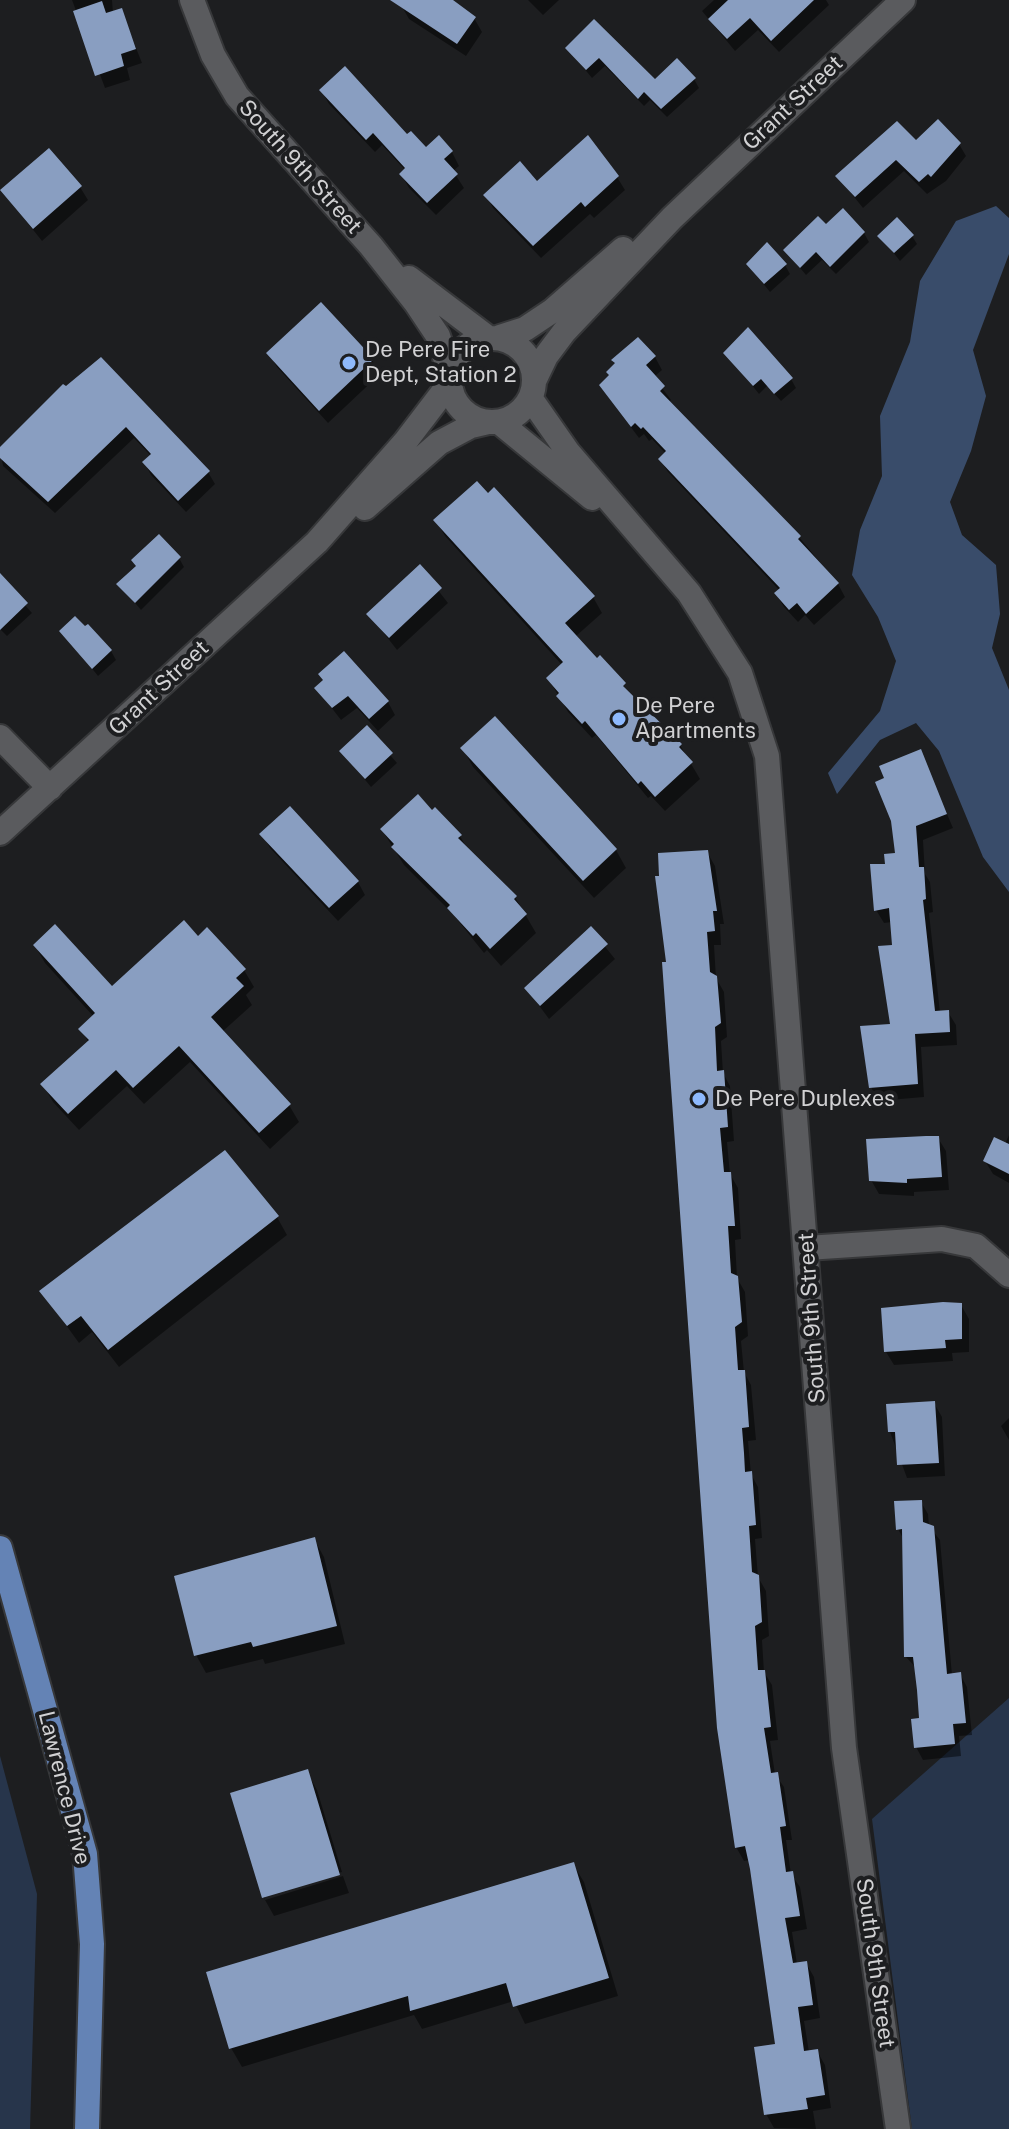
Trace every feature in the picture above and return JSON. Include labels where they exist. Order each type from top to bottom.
[{"type":"main road","name":"Lawrence Drive","points":[[0,1548],[85,1854],[92,1944],[87,2129]]},
{"type":"street","name":"South 9th Street","points":[[192,0],[213,55],[237,96],[264,130],[371,246],[428,320],[442,344],[450,378]]},
{"type":"street","name":"Grant Street","points":[[317,542],[359,512],[439,443],[471,426],[512,417],[533,389],[546,356],[564,332],[683,206],[903,0]]},
{"type":"street","name":"Grant Street","points":[[0,833],[317,542],[405,442],[450,378],[464,347],[525,329],[548,314],[608,261],[683,206]]},
{"type":"street","name":"South 9th Street","points":[[371,246],[448,311],[493,337]]},
{"type":"street","points":[[493,337],[526,353],[533,389]]},
{"type":"street","points":[[450,378],[458,405],[466,413],[494,422]]},
{"type":"street","name":"South 9th Street","points":[[533,389],[568,452],[689,593],[740,673],[767,756],[844,1748],[898,2129]]},
{"type":"street","name":"South 9th Street","points":[[494,422],[642,541]]},
{"type":"street","points":[[0,737],[50,788]]},
{"type":"street","points":[[807,1248],[942,1239],[976,1246],[1009,1275]]},
{"type":"shaded area","points":[[996,206],[1009,218],[1009,254],[973,350],[986,396],[971,451],[950,502],[962,535],[996,565],[1000,614],[992,648],[1009,690],[1009,892],[983,857],[939,751],[916,723],[880,740],[837,794],[828,773],[880,711],[896,661],[878,617],[852,575],[860,530],[882,476],[880,416],[910,342],[920,281],[956,221]]},
{"type":"shaded area","points":[[1009,1698],[1009,2129],[912,2129],[872,1819]]},
{"type":"shaded area","points":[[0,1756],[37,1894],[30,2129],[0,2129]]},
{"type":"building","points":[[390,0],[453,0],[476,17],[457,44]]},
{"type":"building","points":[[728,0],[814,0],[771,41],[750,18],[727,39],[708,19]]},
{"type":"building","points":[[102,1],[106,13],[122,8],[136,49],[121,54],[124,66],[95,76],[73,11]]},
{"type":"building","points":[[594,19],[655,79],[677,58],[696,78],[661,109],[644,92],[638,99],[599,58],[586,70],[565,48]]},
{"type":"building","points":[[345,66],[407,134],[411,131],[426,147],[439,135],[453,151],[444,159],[458,174],[427,203],[399,174],[405,168],[373,133],[366,140],[319,90]]},
{"type":"building","points":[[938,119],[961,143],[931,177],[928,174],[919,182],[896,160],[855,197],[835,176],[897,121],[916,140]]},
{"type":"building","points":[[588,135],[619,176],[585,207],[581,202],[533,246],[483,195],[520,161],[537,181]]},
{"type":"building","points":[[49,148],[82,186],[33,229],[0,190]]},
{"type":"building","points":[[843,208],[865,232],[830,267],[816,252],[800,268],[783,250],[818,216],[826,224]]},
{"type":"building","points":[[897,217],[914,235],[894,253],[877,236]]},
{"type":"building","points":[[767,242],[787,264],[764,284],[746,264]]},
{"type":"building","points":[[321,302],[374,359],[319,411],[266,353]]},
{"type":"building","points":[[748,327],[793,378],[774,394],[761,379],[753,386],[723,353]]},
{"type":"building","points":[[638,337],[656,356],[646,365],[665,386],[660,391],[801,536],[798,539],[839,583],[806,614],[797,603],[789,610],[774,593],[780,588],[658,459],[666,451],[643,427],[641,429],[635,423],[631,427],[599,385],[615,363],[611,360]]},
{"type":"building","points":[[101,357],[210,471],[178,501],[142,462],[151,454],[126,427],[48,502],[0,458],[0,447],[63,384],[66,386]]},
{"type":"building","points":[[477,481],[488,493],[494,487],[595,596],[565,623],[597,658],[600,655],[626,683],[623,686],[682,744],[679,747],[693,762],[655,797],[641,781],[638,784],[585,721],[582,724],[556,696],[559,693],[546,678],[563,662],[433,520]]},
{"type":"building","points":[[159,534],[181,557],[135,603],[116,584],[136,566],[131,560]]},
{"type":"building","points":[[420,564],[442,588],[389,638],[366,614]]},
{"type":"building","points":[[0,573],[28,603],[0,630]]},
{"type":"building","points":[[75,616],[85,626],[88,624],[112,650],[92,669],[59,631]]},
{"type":"building","points":[[344,651],[389,701],[369,719],[348,696],[332,708],[314,688],[323,680],[318,674]]},
{"type":"building","points":[[495,716],[617,849],[583,881],[460,748]]},
{"type":"building","points":[[367,725],[393,753],[365,779],[339,751]]},
{"type":"building","points":[[921,749],[947,814],[916,826],[919,867],[924,867],[926,899],[923,900],[935,1011],[949,1010],[950,1032],[915,1034],[918,1084],[869,1088],[860,1026],[890,1024],[878,946],[892,945],[889,908],[874,911],[870,864],[885,864],[884,854],[895,853],[891,821],[875,782],[884,778],[879,766]]},
{"type":"building","points":[[418,794],[462,835],[458,838],[517,896],[514,899],[527,914],[490,949],[476,933],[473,936],[447,908],[450,905],[391,847],[394,844],[380,829]]},
{"type":"building","points":[[290,806],[359,881],[329,908],[259,834]]},
{"type":"building","points":[[708,850],[717,911],[713,911],[715,931],[707,932],[710,972],[717,976],[721,1023],[715,1027],[717,1071],[724,1070],[728,1127],[720,1128],[724,1172],[731,1172],[735,1226],[728,1226],[731,1273],[738,1276],[742,1322],[735,1327],[738,1370],[745,1370],[749,1427],[742,1428],[745,1472],[752,1471],[756,1525],[749,1526],[752,1572],[759,1575],[762,1622],[755,1626],[758,1670],[765,1670],[771,1727],[764,1728],[771,1773],[778,1772],[786,1826],[780,1827],[786,1872],[793,1871],[800,1916],[785,1918],[793,1963],[807,1961],[813,2005],[798,2007],[804,2051],[818,2049],[825,2095],[806,2098],[808,2109],[764,2115],[754,2047],[775,2044],[750,1869],[745,1846],[735,1848],[717,1728],[662,962],[666,962],[655,876],[659,876],[658,853]]},
{"type":"building","points":[[184,920],[198,936],[207,927],[246,969],[236,978],[244,986],[211,1017],[291,1104],[259,1133],[179,1046],[133,1088],[116,1070],[68,1114],[40,1084],[89,1040],[78,1029],[95,1013],[33,945],[55,924],[112,986]]},
{"type":"building","points":[[591,926],[608,944],[540,1006],[524,988]]},
{"type":"building","points":[[939,1136],[942,1177],[907,1179],[907,1183],[869,1181],[866,1139]]},
{"type":"building","points":[[994,1137],[1009,1144],[1009,1174],[983,1161]]},
{"type":"building","points":[[225,1150],[279,1216],[108,1350],[81,1316],[67,1326],[39,1291]]},
{"type":"building","points":[[962,1303],[962,1339],[945,1340],[946,1348],[884,1352],[881,1308]]},
{"type":"building","points":[[935,1401],[939,1463],[897,1465],[895,1432],[888,1432],[886,1404]]},
{"type":"building","points":[[922,1500],[923,1522],[934,1526],[947,1674],[961,1672],[966,1723],[953,1724],[955,1744],[914,1748],[911,1719],[919,1718],[917,1690],[913,1657],[904,1657],[902,1529],[896,1530],[894,1501]]},
{"type":"building","points":[[315,1537],[337,1626],[253,1647],[251,1642],[194,1656],[174,1576]]},
{"type":"building","points":[[308,1769],[340,1875],[262,1898],[230,1793]]},
{"type":"building","points":[[574,1862],[609,1978],[513,2007],[506,1983],[410,2011],[408,1996],[229,2049],[206,1972]]},
{"type":"place","name":"De Pere Fire Dept, Station 2","points":[[349,363]]},
{"type":"place","name":"De Pere Apartments","points":[[619,719]]},
{"type":"place","name":"De Pere Duplexes","points":[[699,1099]]}]
